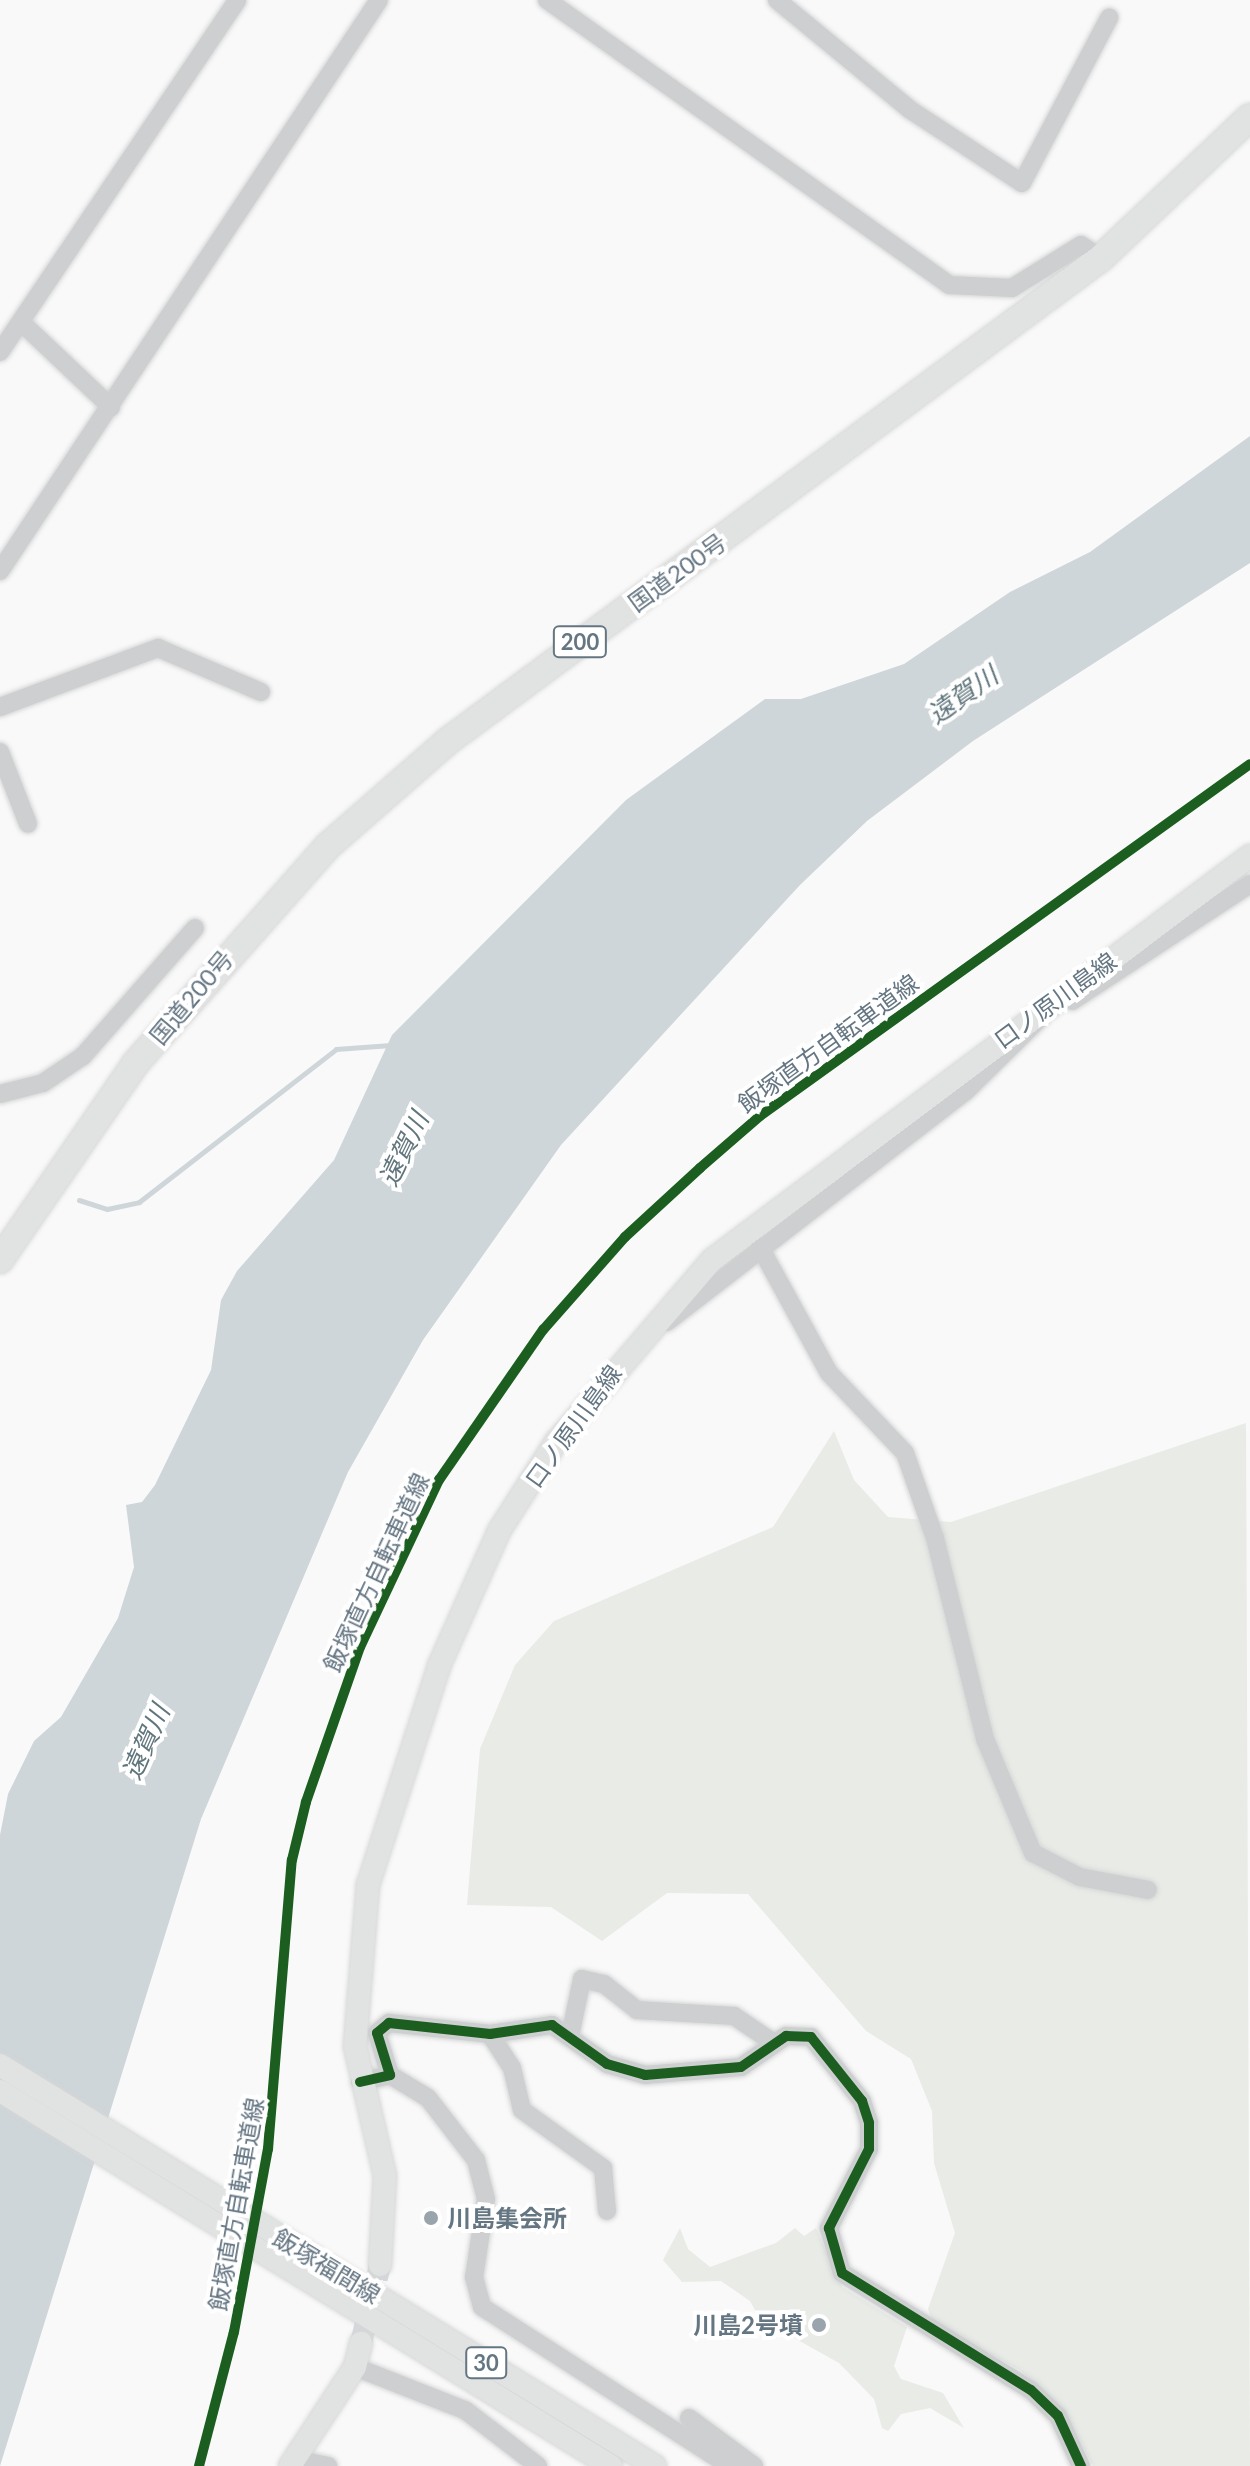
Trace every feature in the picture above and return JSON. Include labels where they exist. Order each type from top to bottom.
[{"type":"highway","name":"国道200号","points":[[0,1260],[135,1064],[328,846],[448,741],[1101,258],[1250,117]]},
{"type":"main road","name":"口ノ原川島線","points":[[380,2265],[385,2176],[360,2082],[357,1995],[368,1885],[439,1666],[499,1531],[556,1442],[635,1343],[753,1226],[1250,856]]},
{"type":"main road","name":"飯塚福間線","points":[[0,2065],[611,2466]]},
{"type":"main road","name":"飯塚福間線","points":[[0,2091],[655,2466]]},
{"type":"main road","points":[[292,2462],[355,2367],[361,2343]]},
{"type":"street","points":[[0,352],[237,0]]},
{"type":"street","points":[[0,571],[379,0]]},
{"type":"street","points":[[547,0],[949,285],[1012,288],[1081,245],[1101,258]]},
{"type":"street","points":[[777,0],[909,109],[1022,183],[1109,18]]},
{"type":"street","points":[[21,322],[111,407]]},
{"type":"street","points":[[0,707],[158,648],[261,692]]},
{"type":"street","points":[[0,752],[28,824]]},
{"type":"street","points":[[635,1343],[978,1081],[1040,1025],[1044,1008],[1065,1005],[1250,884]]},
{"type":"street","points":[[0,1094],[43,1083],[83,1056],[195,928]]},
{"type":"street","points":[[760,1247],[829,1373],[905,1453],[935,1538],[985,1739],[1033,1853],[1080,1877],[1148,1890]]},
{"type":"street","points":[[570,2036],[582,1979],[604,1984],[637,2010],[734,2016],[774,2043]]},
{"type":"street","points":[[390,2075],[379,2025],[490,2034],[552,2025],[607,2064],[645,2075],[741,2067],[774,2043],[798,2033],[811,2037],[862,2101],[869,2123],[869,2149],[829,2228],[842,2273],[1031,2390],[1058,2416],[1081,2466]]},
{"type":"street","points":[[490,2034],[512,2068],[522,2110],[603,2168],[607,2211]]},
{"type":"street","points":[[360,2082],[390,2075],[428,2098],[476,2160],[486,2199],[474,2277],[482,2307],[730,2466]]},
{"type":"street","points":[[355,2367],[465,2410],[538,2466]]},
{"type":"street","points":[[689,2418],[754,2466]]},
{"type":"street","points":[[292,2462],[328,2466]]},
{"type":"shaded area","points":[[1246,1423],[1250,2466],[1093,2466],[1062,2407],[1020,2370],[933,2323],[928,2309],[955,2233],[934,2163],[932,2111],[911,2059],[866,2031],[748,1894],[667,1893],[602,1941],[551,1907],[467,1905],[480,1749],[515,1665],[554,1621],[773,1527],[834,1431],[854,1480],[888,1517],[951,1522]]},
{"type":"shaded area","points":[[680,2228],[688,2249],[710,2267],[776,2243],[795,2228],[804,2236],[816,2228],[842,2287],[907,2327],[894,2366],[901,2379],[943,2393],[964,2428],[930,2408],[901,2414],[888,2431],[882,2428],[874,2399],[839,2363],[760,2319],[750,2301],[721,2281],[682,2282],[663,2260]]},
{"type":"water","name":"遠賀川","points":[[1250,436],[1250,563],[973,741],[867,821],[800,885],[561,1145],[423,1340],[348,1472],[201,1819],[0,2466],[0,1835],[8,1794],[34,1741],[61,1717],[118,1618],[134,1567],[126,1505],[142,1502],[155,1485],[211,1370],[221,1300],[237,1271],[334,1160],[392,1035],[626,800],[765,699],[801,699],[904,664],[1010,592],[1090,552]]},
{"type":"waterway","points":[[79,1200],[107,1209],[139,1202],[336,1049],[391,1045]]},
{"type":"tunnel","points":[[361,2343],[380,2265]]},
{"type":"cycle path","name":"飯塚直方自転車道線","points":[[199,2466],[234,2332],[268,2149],[292,1860],[306,1802],[360,1647],[439,1480],[543,1330],[625,1237],[700,1168],[760,1116],[1250,764]]},
{"type":"cycle path","points":[[360,2082],[390,2075],[377,2033],[389,2023],[490,2034],[552,2025],[607,2064],[645,2075],[741,2067],[786,2036],[811,2037],[862,2101],[869,2123],[869,2149],[829,2228],[842,2273],[1031,2390],[1058,2416],[1081,2466]]},
{"type":"place","name":"川島集会所","points":[[431,2218]]},
{"type":"place","name":"川島2号墳","points":[[819,2325]]}]
